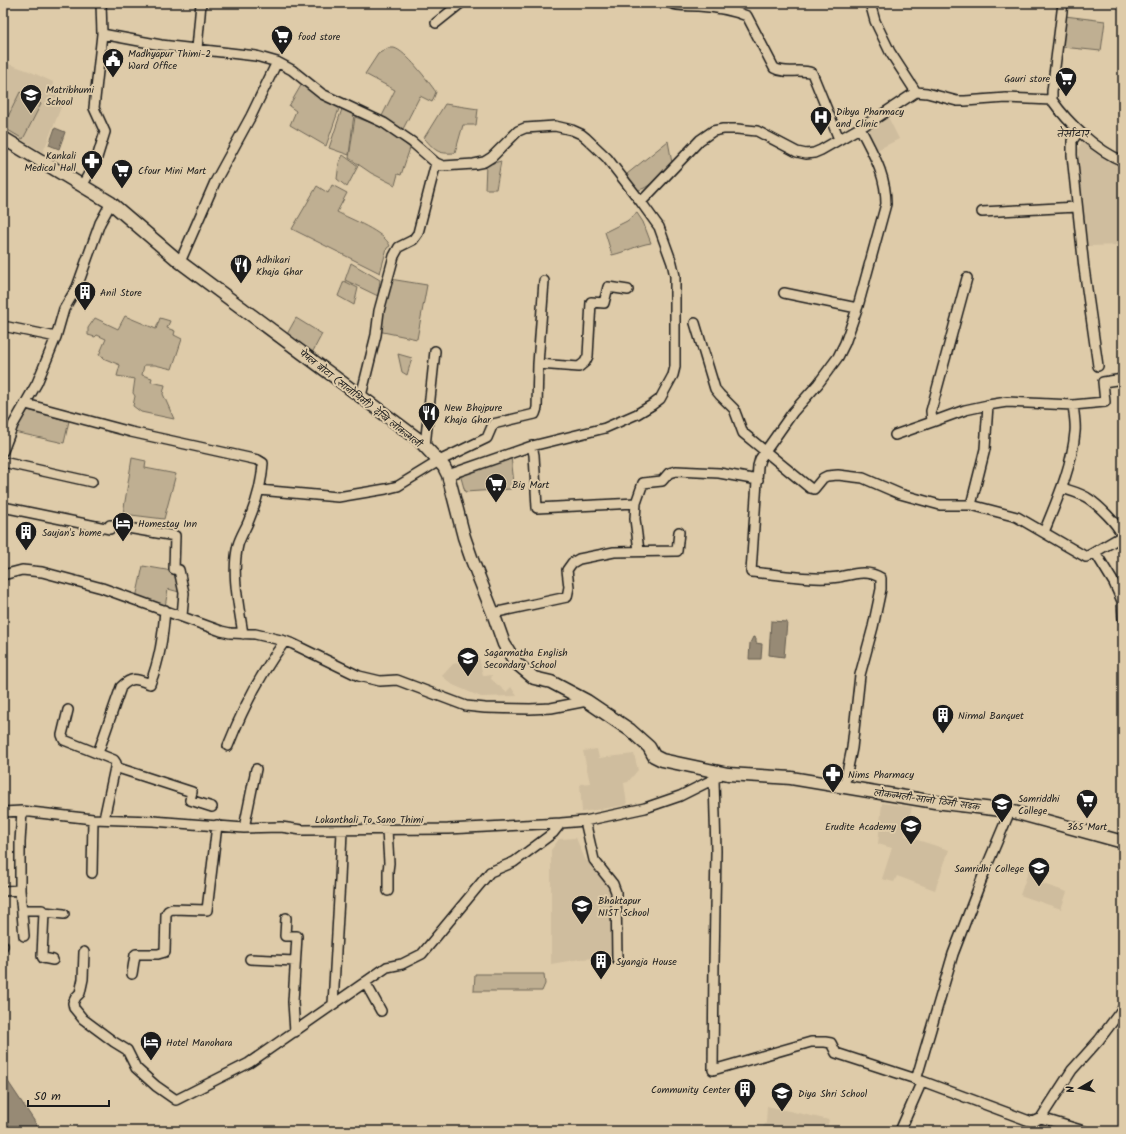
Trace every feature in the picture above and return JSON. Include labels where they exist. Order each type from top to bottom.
[{"type":"main road","name":"पेपल बोटा (सानोथिमी) देखि लोकन्थली","points":[[3,138],[111,203],[180,262],[412,434],[425,446],[444,467],[448,475],[464,537],[504,644],[516,663],[534,678],[551,682],[587,701],[630,730],[649,748],[654,756],[662,760],[728,774]]},
{"type":"main road","name":"लोकन्थली-सानो ठिमी सडक","points":[[728,774],[791,778],[935,802],[1010,811],[1123,842]]},
{"type":"street","points":[[82,186],[96,161],[105,132],[94,108],[102,34],[101,3]]},
{"type":"street","points":[[197,49],[202,3]]},
{"type":"street","points":[[436,23],[461,3]]},
{"type":"street","points":[[670,3],[675,5],[699,6],[737,12],[747,16],[753,24],[774,68],[780,71],[805,70],[812,73],[839,139]]},
{"type":"street","points":[[870,3],[875,22],[890,52],[916,92]]},
{"type":"street","points":[[1063,3],[1052,100],[1078,132],[1110,155],[1123,161]]},
{"type":"street","points":[[102,34],[161,45],[256,56],[277,62],[292,70],[322,94],[384,123],[412,142],[436,163],[448,166],[484,162],[492,157],[518,131],[525,128],[554,126],[564,127],[581,134],[607,158],[659,227],[672,263],[675,276],[675,367],[673,375],[660,399],[637,414],[605,428],[532,446],[448,475]]},
{"type":"street","points":[[180,262],[215,182],[251,116],[277,62]]},
{"type":"street","points":[[641,202],[700,140],[713,131],[730,129],[757,131],[796,152],[806,154],[821,150],[860,128],[916,92],[927,93],[957,101],[1006,98],[1052,100]]},
{"type":"street","points":[[844,787],[852,748],[860,675],[873,627],[881,589],[881,578],[875,574],[862,573],[839,577],[816,578],[751,572],[758,466],[760,459],[793,412],[818,384],[838,357],[857,308],[886,204],[886,193],[880,167],[860,128]]},
{"type":"street","points":[[1078,132],[1072,141],[1072,146],[1084,268],[1098,366]]},
{"type":"street","points":[[361,396],[376,335],[379,311],[394,256],[399,247],[413,240],[418,233],[436,163]]},
{"type":"street","points":[[3,451],[13,425],[38,383],[56,337],[64,309],[77,287],[100,223],[111,203]]},
{"type":"street","points":[[982,212],[1078,207]]},
{"type":"street","points":[[932,422],[931,411],[967,278]]},
{"type":"street","points":[[259,490],[338,497],[398,486],[439,461],[487,438],[492,424],[535,414],[537,408],[538,364],[544,281]]},
{"type":"street","points":[[538,364],[579,367],[585,362],[588,356],[591,302],[604,303],[608,287],[628,290]]},
{"type":"street","points":[[784,293],[857,308]]},
{"type":"street","points":[[695,323],[715,389],[734,409],[743,433],[810,488],[814,489],[823,478],[827,476],[838,475],[863,478],[900,494],[940,504],[971,506],[1017,517],[1086,557],[1119,538],[1121,534],[1120,531],[1088,498],[1062,488]]},
{"type":"street","points":[[3,326],[56,337]]},
{"type":"street","points":[[425,446],[435,352]]},
{"type":"street","points":[[895,435],[965,410],[1007,402],[1073,405],[1105,402],[1103,382],[1123,379]]},
{"type":"street","points":[[26,404],[131,432],[258,460],[263,464],[259,490],[250,519],[238,544],[236,556],[238,598],[243,634]]},
{"type":"street","points":[[971,506],[985,449],[988,405]]},
{"type":"street","points":[[1044,532],[1062,488],[1071,457],[1075,432],[1073,405]]},
{"type":"street","points":[[487,418],[488,436]]},
{"type":"street","points":[[532,446],[534,455],[537,508],[636,502]]},
{"type":"street","points":[[3,462],[92,482]]},
{"type":"street","points":[[639,551],[635,519],[636,502],[643,483],[662,481],[670,473],[676,471],[719,473],[758,480]]},
{"type":"street","points":[[3,507],[110,529],[110,525],[175,536],[174,569],[179,570],[184,593],[182,616]]},
{"type":"street","points":[[493,613],[567,597],[569,587],[567,570],[572,564],[579,560],[614,552],[677,551],[679,532]]},
{"type":"street","points":[[1095,552],[1114,583],[1122,601],[1123,619]]},
{"type":"street","points":[[3,575],[22,570],[42,572],[102,588],[221,630],[243,634],[255,634],[285,641],[359,676],[380,681],[397,680],[466,706],[530,709],[551,708],[587,701]]},
{"type":"street","points":[[98,753],[122,687],[127,681],[133,679],[150,684],[156,670],[163,639],[165,610]]},
{"type":"street","points":[[228,746],[258,680],[285,641]]},
{"type":"street","points":[[68,710],[62,735],[64,740],[114,760],[116,763],[104,819]]},
{"type":"street","points":[[115,767],[192,792],[190,800],[212,807]]},
{"type":"street","points":[[244,828],[256,769]]},
{"type":"street","name":"Lokanthali To Sano Thimi","points":[[3,812],[22,811],[93,819],[153,821],[244,828],[281,827],[302,830],[448,829],[585,821],[645,808],[680,796],[722,775],[728,774]]},
{"type":"street","points":[[714,780],[716,851],[713,1070],[811,1042],[825,1042],[831,1043],[836,1054],[919,1080],[1032,1122],[1041,1118],[1072,1070],[1099,1040],[1123,1008]]},
{"type":"street","points":[[22,811],[20,842],[20,890],[24,936]]},
{"type":"street","points":[[900,1131],[919,1080],[953,954],[1010,811]]},
{"type":"street","points":[[92,873],[93,819]]},
{"type":"street","points":[[585,821],[594,860],[613,884],[616,892],[617,959]]},
{"type":"street","points":[[84,952],[83,979],[80,993],[73,1003],[74,1008],[83,1019],[127,1050],[136,1068],[156,1086],[176,1100],[248,1064],[364,982],[388,967],[402,964],[422,954],[490,872],[514,862],[553,833],[561,823]]},
{"type":"street","points":[[132,974],[136,954],[158,954],[165,952],[166,914],[168,911],[172,909],[207,910],[217,825]]},
{"type":"street","points":[[333,1004],[342,830]]},
{"type":"street","points":[[387,830],[389,863],[388,891]]},
{"type":"street","points":[[3,891],[20,890]]},
{"type":"street","points":[[22,910],[42,910],[44,912],[64,914]]},
{"type":"street","points":[[44,912],[42,956],[43,958],[53,960]]},
{"type":"street","points":[[286,918],[285,936],[297,936],[293,1002],[295,1032]]},
{"type":"street","points":[[250,959],[295,961]]},
{"type":"street","points":[[364,982],[381,1011]]},
{"type":"street","points":[[1041,1118],[1084,1131]]},
{"type":"shaded area","points":[[1065,16],[1105,21],[1101,51],[1062,47]]},
{"type":"shaded area","points":[[388,48],[399,50],[416,67],[436,92],[432,102],[420,96],[403,129],[381,118],[395,90],[365,74],[378,54]]},
{"type":"shaded area","name":"Matribhumi School","points":[[3,62],[29,71],[53,82],[53,92],[64,100],[43,152],[3,129]]},
{"type":"shaded area","points":[[303,82],[340,106],[326,146],[290,125],[296,111],[289,106]]},
{"type":"shaded area","points":[[20,92],[41,104],[23,139],[3,127]]},
{"type":"shaded area","points":[[445,104],[478,109],[476,125],[463,125],[455,153],[444,153],[437,151],[424,138]]},
{"type":"shaded area","points":[[342,109],[354,114],[349,155],[329,148]]},
{"type":"shaded area","points":[[887,115],[899,139],[875,151],[864,129]]},
{"type":"shaded area","points":[[355,117],[380,126],[392,133],[410,148],[401,175],[398,174],[395,185],[371,173],[349,158]]},
{"type":"shaded area","points":[[55,128],[65,132],[59,149],[49,145]]},
{"type":"shaded area","points":[[668,141],[672,163],[651,184],[636,190],[627,174]]},
{"type":"shaded area","points":[[1082,142],[1123,166],[1123,245],[1088,246],[1079,189],[1081,186],[1078,149]]},
{"type":"shaded area","points":[[343,155],[358,166],[347,187],[337,179],[339,163]]},
{"type":"shaded area","points":[[501,161],[496,189],[485,189],[486,165]]},
{"type":"shaded area","points":[[332,185],[347,193],[337,212],[374,231],[387,241],[390,246],[387,248],[380,273],[292,229],[317,186],[328,193]]},
{"type":"shaded area","points":[[637,213],[643,222],[651,243],[612,255],[605,232],[627,221]]},
{"type":"shaded area","points":[[351,263],[380,280],[378,296],[345,280]]},
{"type":"shaded area","points":[[390,279],[427,285],[417,339],[378,331]]},
{"type":"shaded area","points":[[344,281],[358,288],[354,305],[338,296]]},
{"type":"shaded area","points":[[125,316],[156,329],[160,318],[170,321],[167,328],[175,331],[174,335],[182,339],[172,369],[155,365],[144,365],[142,375],[152,378],[151,382],[165,385],[163,394],[174,419],[141,412],[133,406],[135,396],[133,393],[135,379],[117,376],[120,365],[99,355],[106,339],[97,335],[95,337],[88,335],[88,328],[95,318],[118,329]]},
{"type":"shaded area","points":[[296,318],[322,334],[311,355],[286,336]]},
{"type":"shaded area","points":[[398,354],[412,358],[407,375],[402,372]]},
{"type":"shaded area","points":[[28,410],[69,421],[64,443],[14,432]]},
{"type":"shaded area","points":[[511,457],[514,483],[511,489],[465,492],[460,474]]},
{"type":"shaded area","points":[[132,458],[146,461],[145,468],[176,474],[164,519],[123,514]]},
{"type":"shaded area","points":[[143,566],[178,572],[183,593],[168,589],[165,607],[136,598]]},
{"type":"shaded area","points":[[771,621],[787,622],[784,657],[769,655]]},
{"type":"shaded area","points":[[753,637],[756,638],[756,643],[762,644],[761,659],[749,659],[750,643]]},
{"type":"shaded area","name":"Sagarmatha English Secondary School","points":[[479,658],[483,675],[492,675],[491,679],[506,692],[511,687],[517,696],[481,697],[453,685],[442,676],[453,664]]},
{"type":"shaded area","points":[[597,749],[599,758],[634,754],[638,770],[628,782],[624,783],[627,805],[582,812],[580,784],[590,783],[583,751]]},
{"type":"shaded area","name":"Erudite Academy","points":[[882,803],[912,807],[905,836],[949,850],[935,890],[897,876],[894,882],[882,879],[892,848],[878,844]]},
{"type":"shaded area","name":"Bhaktapur NIST School","points":[[576,838],[585,859],[610,885],[614,957],[580,959],[551,964],[551,850],[559,839]]},
{"type":"shaded area","name":"Samridhi College","points":[[1031,864],[1048,870],[1043,884],[1067,892],[1061,909],[1020,895]]},
{"type":"shaded area","points":[[475,974],[544,974],[545,984],[542,991],[474,991]]},
{"type":"shaded area","points":[[3,1074],[35,1122],[39,1131],[6,1131],[3,1125]]},
{"type":"shaded area","name":"Diya Shri School","points":[[767,1106],[829,1120],[826,1131],[759,1131],[766,1123]]},
{"type":"place","name":"food store","points":[[282,56]]},
{"type":"place","name":"Madhyapur Thimi-2 Ward Office","points":[[113,78]]},
{"type":"place","name":"Gauri store","points":[[1066,98]]},
{"type":"place","name":"Matribhumi School","points":[[31,114]]},
{"type":"place","name":"Dibya Pharmacy and Clinic","points":[[821,136]]},
{"type":"place","name":"Kankali Medical Hall","points":[[92,180]]},
{"type":"place","name":"Cfour Mini Mart","points":[[122,190]]},
{"type":"place","name":"Adhikari Khaja Ghar","points":[[241,284]]},
{"type":"place","name":"Anil Store","points":[[85,312]]},
{"type":"place","name":"New Bhojpure Khaja Ghar","points":[[429,432]]},
{"type":"place","name":"Big Mart","points":[[496,504]]},
{"type":"place","name":"Homestay Inn","points":[[123,542]]},
{"type":"place","name":"Saujan's home","points":[[26,552]]},
{"type":"place","name":"Sagarmatha English Secondary School","points":[[468,678]]},
{"type":"place","name":"Nirmal Banquet","points":[[943,734]]},
{"type":"place","name":"Nims Pharmacy","points":[[833,794]]},
{"type":"place","name":"365 Mart","points":[[1087,820]]},
{"type":"place","name":"Samriddhi College","points":[[1002,824]]},
{"type":"place","name":"Erudite Academy","points":[[911,846]]},
{"type":"place","name":"Samridhi College","points":[[1039,888]]},
{"type":"place","name":"Bhaktapur NIST School","points":[[582,926]]},
{"type":"place","name":"Syangja House","points":[[601,980]]},
{"type":"place","name":"Hotel Manohara","points":[[151,1062]]},
{"type":"place","name":"Community Center","points":[[745,1108]]},
{"type":"place","name":"Diya Shri School","points":[[782,1112]]},
{"type":"district","name":"तेर्साटार","points":[[1073,133]]}]
